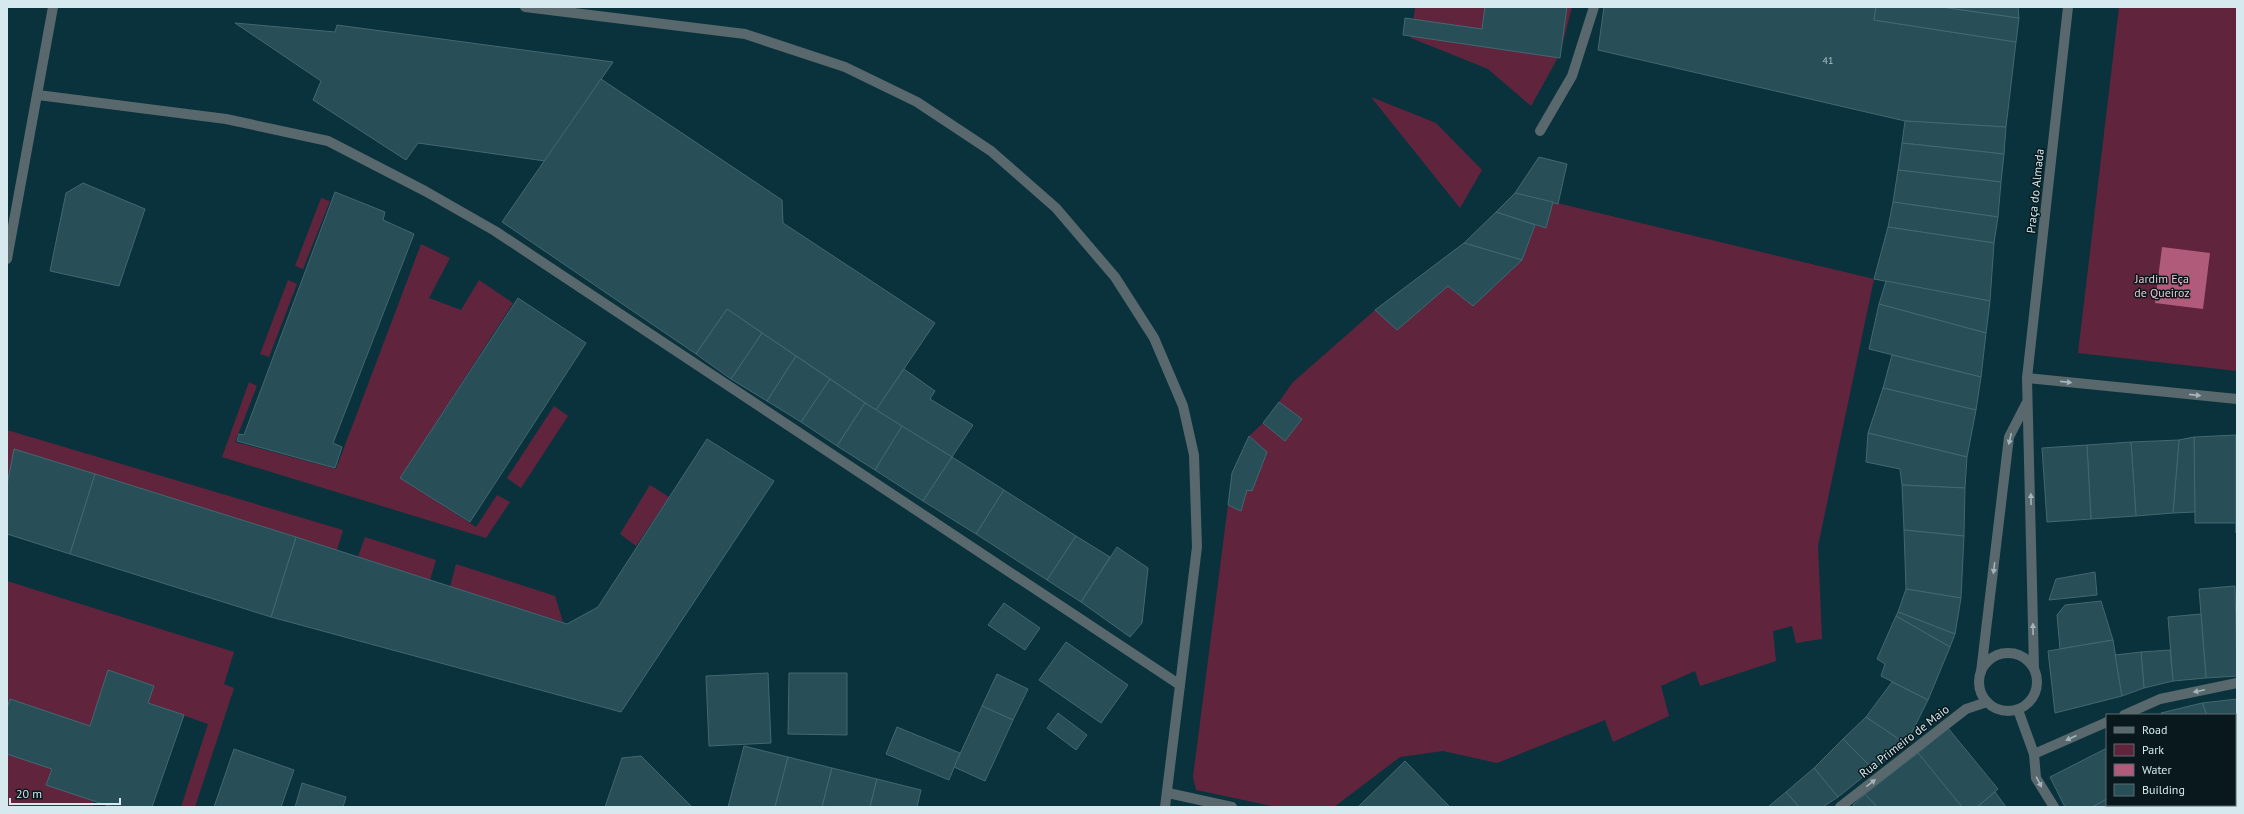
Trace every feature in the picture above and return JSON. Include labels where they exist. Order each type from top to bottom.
[{"type":"street","points":[[7,259],[54,7]]},
{"type":"street","points":[[525,7],[745,34],[845,67],[917,102],[991,151],[1056,208],[1115,277],[1154,338],[1183,406],[1194,455],[1197,547],[1168,793],[1165,807]]},
{"type":"street","points":[[1540,131],[1572,76],[1594,7]]},
{"type":"street","name":"Praça do Almada","points":[[2034,668],[2030,438],[2026,404],[2027,378],[2068,7]]},
{"type":"street","points":[[38,95],[226,119],[328,141],[425,191],[495,232],[1180,685]]},
{"type":"street","points":[[2027,378],[2237,399]]},
{"type":"street","points":[[1981,672],[1993,658],[2010,653],[2028,661],[2034,668],[2037,684],[2036,693],[2028,703],[2018,710],[2001,710],[1987,702],[1980,688],[1981,672],[2009,437],[2026,404]]},
{"type":"street","points":[[2126,714],[2160,699],[2237,683]]},
{"type":"street","name":"Rua Primeiro de Maio","points":[[1840,807],[1966,709],[1987,702]]},
{"type":"street","points":[[2018,710],[2034,754],[2036,778],[2054,807]]},
{"type":"street","points":[[2034,754],[2106,722]]},
{"type":"street","points":[[1168,793],[1232,807]]},
{"type":"green space","points":[[1415,7],[1572,7],[1560,54],[1531,106],[1488,69],[1411,38]]},
{"type":"green space","name":"Jardim Eça de Queiroz","points":[[2119,7],[2237,7],[2237,371],[2078,353]]},
{"type":"green space","points":[[1371,97],[1436,123],[1482,170],[1460,208]]},
{"type":"green space","points":[[321,198],[330,201],[303,269],[295,266]]},
{"type":"green space","points":[[1553,202],[1874,279],[1818,546],[1822,639],[1796,643],[1792,626],[1773,631],[1776,661],[1700,686],[1695,671],[1661,686],[1669,716],[1613,742],[1605,720],[1497,763],[1443,751],[1400,757],[1334,807],[1277,807],[1196,790],[1193,777],[1228,505],[1241,511],[1247,490],[1252,491],[1267,452],[1249,436],[1263,423],[1285,441],[1302,419],[1279,402],[1292,383],[1375,310],[1397,330],[1448,286],[1473,306],[1522,260],[1535,225],[1546,228]]},
{"type":"green space","points":[[421,244],[450,258],[429,298],[461,310],[479,280],[513,303],[400,478],[476,527],[497,495],[510,502],[486,538],[222,457],[249,382],[257,386],[235,442],[336,469]]},
{"type":"green space","points":[[288,280],[297,284],[269,357],[260,354]]},
{"type":"green space","points":[[554,406],[568,416],[521,488],[507,478]]},
{"type":"green space","points":[[7,430],[343,530],[337,550],[14,450],[7,485]]},
{"type":"green space","points":[[650,485],[669,497],[636,546],[620,534]]},
{"type":"green space","points":[[365,537],[436,560],[430,580],[358,557]]},
{"type":"green space","points":[[456,564],[555,596],[563,622],[450,587]]},
{"type":"green space","points":[[7,581],[234,652],[224,684],[234,688],[195,807],[181,807],[208,724],[148,703],[154,686],[108,671],[90,726],[7,708]]},
{"type":"green space","points":[[7,754],[52,769],[46,784],[94,801],[92,807],[7,807]]},
{"type":"water","points":[[2162,247],[2210,253],[2203,309],[2155,303]]},
{"type":"building","points":[[1485,7],[1567,7],[1560,58],[1403,35],[1405,18],[1482,29]]},
{"type":"building","points":[[1604,7],[1876,7],[1874,20],[2016,42],[2006,127],[1905,121],[1598,50]]},
{"type":"building","points":[[1876,7],[1942,7],[2019,18],[2016,42],[1874,20]]},
{"type":"building","points":[[1942,7],[2018,7],[2019,18]]},
{"type":"building","points":[[235,23],[335,32],[337,25],[613,62],[545,161],[418,143],[406,160],[313,100],[321,81]]},
{"type":"building","points":[[601,79],[782,200],[783,223],[935,323],[876,410],[727,309],[696,354],[502,222]]},
{"type":"building","points":[[1905,121],[2006,127],[2004,154],[1902,143]]},
{"type":"building","points":[[1902,143],[2004,154],[2001,182],[1898,170]]},
{"type":"building","points":[[1539,157],[1567,164],[1558,204],[1515,193]]},
{"type":"building","points":[[1898,170],[2001,182],[1998,217],[1893,202]]},
{"type":"building","points":[[83,183],[145,209],[119,286],[50,271],[66,193]]},
{"type":"building","points":[[335,192],[385,212],[383,220],[414,234],[333,443],[342,447],[335,468],[237,441],[239,434],[244,435]]},
{"type":"building","points":[[1515,193],[1553,202],[1546,228],[1496,212]]},
{"type":"building","points":[[1893,202],[1998,217],[1994,243],[1888,227]]},
{"type":"building","points":[[1496,212],[1535,225],[1522,260],[1464,243]]},
{"type":"building","points":[[1888,227],[1994,243],[1990,301],[1874,279]]},
{"type":"building","points":[[1464,243],[1522,260],[1473,306],[1448,286],[1397,330],[1375,310]]},
{"type":"building","points":[[1886,281],[1990,301],[1986,333],[1879,304]]},
{"type":"building","points":[[518,298],[586,343],[470,522],[400,478]]},
{"type":"building","points":[[1879,304],[1986,333],[1981,377],[1869,349]]},
{"type":"building","points":[[727,309],[762,333],[731,379],[696,354]]},
{"type":"building","points":[[762,333],[796,356],[767,401],[731,379]]},
{"type":"building","points":[[1892,355],[1981,377],[1976,410],[1883,388]]},
{"type":"building","points":[[796,356],[830,379],[801,422],[767,401]]},
{"type":"building","points":[[904,369],[935,391],[930,399],[973,425],[952,457],[876,410]]},
{"type":"building","points":[[830,379],[865,403],[837,446],[801,422]]},
{"type":"building","points":[[1883,388],[1976,410],[1967,457],[1868,433]]},
{"type":"building","points":[[1279,402],[1302,419],[1285,441],[1263,423]]},
{"type":"building","points":[[865,403],[902,426],[875,470],[837,446]]},
{"type":"building","points":[[902,426],[952,457],[923,501],[875,470]]},
{"type":"building","points":[[1868,433],[1967,457],[1965,488],[1902,485],[1900,469],[1866,462]]},
{"type":"building","points":[[2236,435],[2237,435],[2236,533]]},
{"type":"building","points":[[2236,435],[2236,523],[2195,523],[2194,437]]},
{"type":"building","points":[[1249,436],[1267,452],[1252,491],[1247,490],[1241,511],[1228,505],[1232,473]]},
{"type":"building","points":[[2194,437],[2195,512],[2173,513],[2179,440]]},
{"type":"building","points":[[707,439],[774,481],[621,712],[271,617],[296,537],[567,624],[598,607]]},
{"type":"building","points":[[2179,440],[2173,513],[2136,516],[2131,442]]},
{"type":"building","points":[[2131,442],[2136,516],[2091,519],[2087,445]]},
{"type":"building","points":[[2087,445],[2091,519],[2047,522],[2042,448]]},
{"type":"building","points":[[14,449],[95,474],[70,554],[7,534],[7,485]]},
{"type":"building","points":[[952,457],[1004,490],[976,534],[923,501]]},
{"type":"building","points":[[95,474],[296,537],[271,617],[70,554]]},
{"type":"building","points":[[1902,485],[1965,488],[1964,536],[1904,530]]},
{"type":"building","points":[[1004,490],[1076,536],[1047,580],[976,534]]},
{"type":"building","points":[[1904,530],[1964,536],[1961,598],[1906,589]]},
{"type":"building","points":[[1076,536],[1110,557],[1081,602],[1047,580]]},
{"type":"building","points":[[1117,547],[1148,568],[1142,623],[1130,637],[1081,602]]},
{"type":"building","points":[[2095,572],[2097,595],[2049,600],[2056,579]]},
{"type":"building","points":[[2235,586],[2237,676],[2206,678],[2199,589]]},
{"type":"building","points":[[1906,589],[1961,598],[1955,634],[1898,612]]},
{"type":"building","points":[[2101,601],[2113,640],[2060,649],[2057,615],[2065,605]]},
{"type":"building","points":[[1004,603],[1040,628],[1025,650],[988,625]]},
{"type":"building","points":[[1898,612],[1955,634],[1950,647],[1896,616]]},
{"type":"building","points":[[2201,614],[2206,678],[2173,681],[2168,617]]},
{"type":"building","points":[[1896,616],[1950,647],[1928,700],[1881,676],[1885,664],[1877,659]]},
{"type":"building","points":[[2113,640],[2122,696],[2055,713],[2048,651]]},
{"type":"building","points":[[1066,642],[1128,685],[1101,723],[1039,680]]},
{"type":"building","points":[[2170,650],[2173,681],[2144,688],[2141,652]]},
{"type":"building","points":[[2141,652],[2144,688],[2122,696],[2115,655]]},
{"type":"building","points":[[108,670],[154,686],[148,703],[184,715],[152,807],[112,807],[46,785],[52,769],[7,754],[7,708],[10,699],[90,726]]},
{"type":"building","points":[[768,673],[771,743],[709,746],[706,676]]},
{"type":"building","points":[[789,673],[847,673],[847,735],[788,734]]},
{"type":"building","points":[[997,674],[1028,689],[1013,720],[982,706]]},
{"type":"building","points":[[1892,682],[1928,700],[1906,744],[1866,717]]},
{"type":"building","points":[[2237,699],[2237,771],[2236,714],[2207,714],[2202,703]]},
{"type":"building","points":[[2202,703],[2207,714],[2162,714]]},
{"type":"building","points":[[982,706],[1013,720],[985,781],[954,767]]},
{"type":"building","points":[[1058,713],[1087,735],[1076,750],[1047,728]]},
{"type":"building","points":[[1866,717],[1906,744],[1873,769],[1843,739]]},
{"type":"building","points":[[897,727],[960,753],[949,780],[886,754]]},
{"type":"building","points":[[1948,728],[1998,789],[1977,807],[1962,807],[1918,753]]},
{"type":"building","points":[[1843,739],[1873,769],[1838,797],[1814,768]]},
{"type":"building","points":[[744,746],[788,757],[775,807],[728,807]]},
{"type":"building","points":[[234,749],[294,770],[281,807],[214,807]]},
{"type":"building","points":[[2106,749],[2106,800],[2092,807],[2065,807],[2050,777]]},
{"type":"building","points":[[1918,753],[1962,807],[1877,807],[1865,794]]},
{"type":"building","points":[[641,756],[692,807],[605,807],[622,758]]},
{"type":"building","points":[[788,757],[832,768],[822,807],[775,807]]},
{"type":"building","points":[[1405,761],[1450,807],[1358,807]]},
{"type":"building","points":[[832,768],[877,779],[870,807],[822,807]]},
{"type":"building","points":[[1814,768],[1838,797],[1823,807],[1799,807],[1786,792]]},
{"type":"building","points":[[877,779],[921,790],[917,807],[870,807]]},
{"type":"building","points":[[302,783],[346,797],[343,807],[295,807]]},
{"type":"building","points":[[1786,792],[1799,807],[1768,807]]},
{"type":"building","points":[[1995,792],[2006,807],[1977,807]]},
{"type":"building","points":[[1865,794],[1877,807],[1855,807],[1853,805]]},
{"type":"building","points":[[2106,800],[2106,806],[2150,807],[2092,807]]}]
